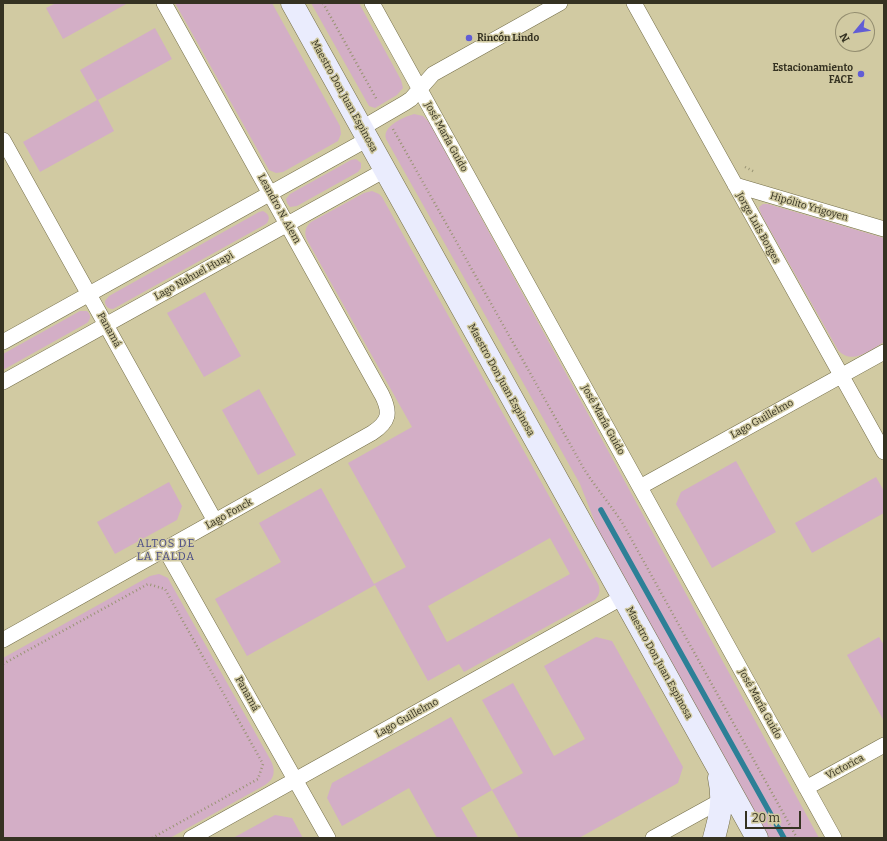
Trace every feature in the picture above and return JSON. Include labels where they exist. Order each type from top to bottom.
[{"type":"main road","name":"Maestro Don Juan Espinosa","points":[[292,3],[756,838]]},
{"type":"main road","name":"Maestro Don Juan Espinosa","points":[[711,756],[719,779],[722,800],[714,838]]},
{"type":"street","name":"Leandro N. Alem","points":[[164,3],[382,395],[388,410],[387,418]]},
{"type":"street","name":"José María Guido","points":[[372,3],[834,838]]},
{"type":"street","points":[[3,342],[270,193],[365,134],[385,115],[411,100],[433,74],[560,3]]},
{"type":"street","name":"Jorge Luis Borges","points":[[634,3],[884,452]]},
{"type":"street","name":"Panamá","points":[[3,140],[215,521]]},
{"type":"street","name":"Lago Nahuel Huapi","points":[[3,382],[385,170]]},
{"type":"street","name":"Hipólito Yrigoyen","points":[[735,185],[884,229]]},
{"type":"street","name":"Lago Guillelmo","points":[[640,487],[884,352]]},
{"type":"street","name":"Lago Fonck","points":[[3,640],[372,434],[387,418]]},
{"type":"street","name":"Panamá","points":[[165,549],[328,838]]},
{"type":"street","name":"Lago Guillelmo","points":[[191,838],[623,597]]},
{"type":"street","name":"Victorica","points":[[806,788],[884,746]]},
{"type":"street","points":[[653,838],[722,800]]},
{"type":"path","points":[[323,3],[584,469],[623,524],[797,838]]},
{"type":"path","points":[[742,164],[758,172]]},
{"type":"path","points":[[146,578],[148,584]]},
{"type":"path","points":[[3,664],[148,584],[165,589],[262,764],[258,779],[152,838]]},
{"type":"shaded area","points":[[56,3],[128,3],[63,39],[46,8]]},
{"type":"shaded area","points":[[175,3],[272,3],[340,126],[341,134],[338,141],[283,172],[276,173],[269,170]]},
{"type":"shaded area","points":[[311,3],[359,3],[401,80],[403,88],[397,95],[375,108],[369,106]]},
{"type":"shaded area","points":[[155,28],[172,59],[98,100],[114,131],[40,172],[23,142],[97,100],[80,70]]},
{"type":"shaded area","points":[[414,114],[423,116],[429,122],[819,838],[769,838],[605,548],[580,484],[386,139],[387,130],[390,126],[405,117]]},
{"type":"shaded area","points":[[356,159],[361,163],[361,168],[358,172],[297,206],[290,207],[287,203],[286,199],[290,194],[351,160]]},
{"type":"shaded area","points":[[372,191],[382,197],[599,587],[599,594],[595,600],[464,672],[459,664],[428,681],[375,585],[247,656],[215,599],[281,562],[259,523],[321,488],[374,584],[406,567],[348,463],[412,427],[307,240],[306,235],[306,228],[311,222],[364,193]],"holes":[[[550,538],[570,574],[447,642],[428,606]]]},
{"type":"shaded area","points":[[763,204],[768,204],[884,238],[884,342],[855,357],[843,355],[838,350],[761,214],[759,207]]},
{"type":"shaded area","points":[[263,211],[269,217],[266,224],[113,309],[106,306],[105,301],[109,296]]},
{"type":"shaded area","points":[[205,292],[241,356],[204,377],[167,313]]},
{"type":"shaded area","points":[[80,311],[87,311],[89,314],[90,318],[87,323],[3,370],[3,354]]},
{"type":"shaded area","points":[[259,389],[296,455],[258,475],[222,410]]},
{"type":"shaded area","points":[[736,461],[776,532],[712,568],[676,504],[681,492]]},
{"type":"shaded area","points":[[876,477],[884,491],[884,513],[812,553],[795,523]]},
{"type":"shaded area","points":[[169,482],[182,506],[177,520],[115,554],[97,522]]},
{"type":"shaded area","points":[[159,574],[168,578],[270,759],[274,770],[273,777],[265,785],[170,838],[3,838],[3,658],[150,576]]},
{"type":"shaded area","points":[[596,637],[612,641],[683,767],[678,783],[579,838],[519,838],[492,790],[523,773],[482,700],[513,683],[554,756],[585,739],[544,666]]},
{"type":"shaded area","points":[[879,637],[884,645],[884,721],[847,655]]},
{"type":"shaded area","points":[[451,717],[492,790],[461,808],[478,838],[437,838],[409,788],[342,826],[327,798],[332,783]]},
{"type":"shaded area","points":[[275,815],[292,818],[303,838],[233,838]]},
{"type":"waterway","points":[[601,510],[784,838]]},
{"type":"place","name":"Rincón Lindo","points":[[469,38]]},
{"type":"place","name":"Estacionamiento FACE","points":[[861,74]]},
{"type":"district","name":"ALTOS DE LA FALDA","points":[[166,550]]}]
